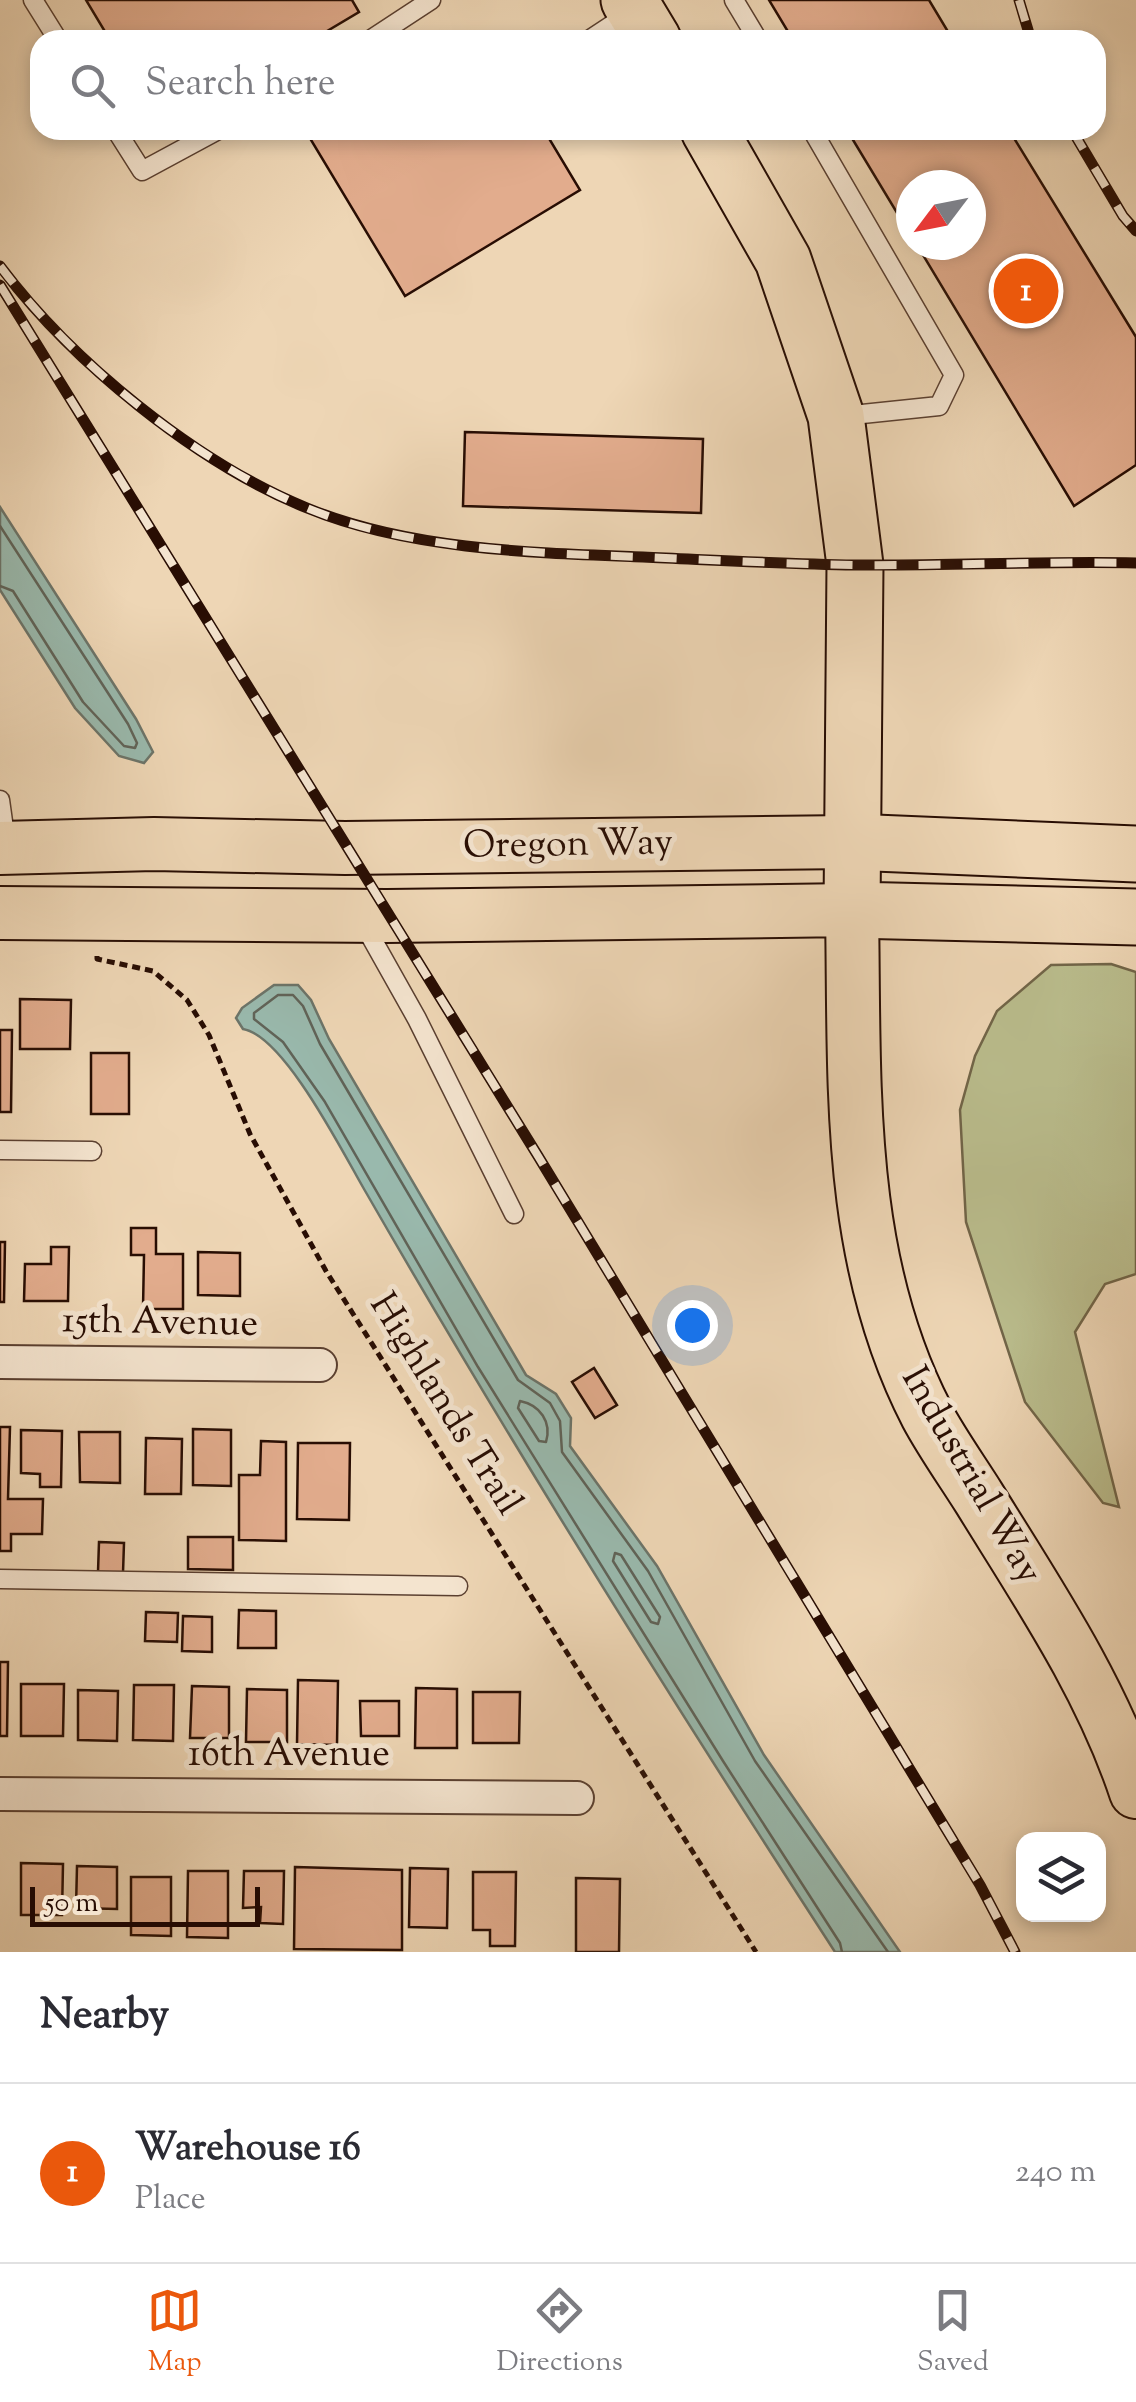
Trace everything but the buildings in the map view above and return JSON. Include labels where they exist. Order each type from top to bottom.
[{"type":"highway","name":"Industrial Way","points":[[714,140],[783,260],[836,416],[855,565],[852,910]]},
{"type":"highway","name":"Oregon Way","points":[[851,842],[1136,854]]},
{"type":"highway","name":"Oregon Way","points":[[852,910],[1131,918]]},
{"type":"main road","name":"Oregon Way","points":[[2,832],[154,844],[346,848],[851,842]]},
{"type":"main road","name":"Oregon Way","points":[[0,913],[358,916],[852,910]]},
{"type":"main road","name":"Industrial Way","points":[[852,910],[859,1182],[868,1245],[888,1324],[927,1415],[1089,1682],[1136,1792]]},
{"type":"street","name":"15th Avenue","points":[[0,1362],[320,1366]]},
{"type":"street","name":"16th Avenue","points":[[0,1794],[577,1798]]},
{"type":"lane","points":[[33,0],[52,30]]},
{"type":"lane","points":[[385,30],[431,0]]},
{"type":"lane","points":[[734,0],[752,30]]},
{"type":"lane","points":[[611,30],[639,17]]},
{"type":"lane","points":[[122,140],[142,171],[199,140]]},
{"type":"lane","points":[[818,140],[954,375],[939,406],[836,416]]},
{"type":"lane","points":[[358,916],[417,1019],[514,1214]]},
{"type":"lane","points":[[0,1150],[92,1151]]},
{"type":"lane","points":[[0,1579],[458,1586]]},
{"type":"path","name":"Highlands Trail","points":[[90,913],[97,959],[153,972],[187,1000],[202,1023],[250,1134],[326,1271],[756,1952]]},
{"type":"green space","points":[[1111,964],[1136,972],[1136,1274],[1105,1284],[1075,1332],[1119,1507],[1103,1503],[1025,1402],[966,1222],[960,1110],[975,1056],[997,1011],[1051,965]]},
{"type":"water","points":[[0,507],[136,719],[153,752],[144,763],[119,756],[75,708],[0,590]]},
{"type":"water","points":[[274,985],[298,985],[311,1000],[329,1039],[526,1375],[556,1394],[571,1418],[570,1446],[657,1566],[764,1755],[900,1952],[835,1952],[536,1478],[311,1097],[276,1052],[259,1036],[243,1029],[236,1018],[242,1008]]},
{"type":"railway","points":[[1019,0],[1028,30]]},
{"type":"railway","points":[[1078,140],[1136,231]]},
{"type":"railway","points":[[0,266],[62,338],[138,406],[180,437],[265,489],[307,508],[387,533],[516,551],[776,563],[1136,563]]},
{"type":"railway","points":[[0,285],[538,1156],[980,1885],[1015,1952]]},
{"type":"place","name":"Warehouse 16","points":[[1026,291]]}]
